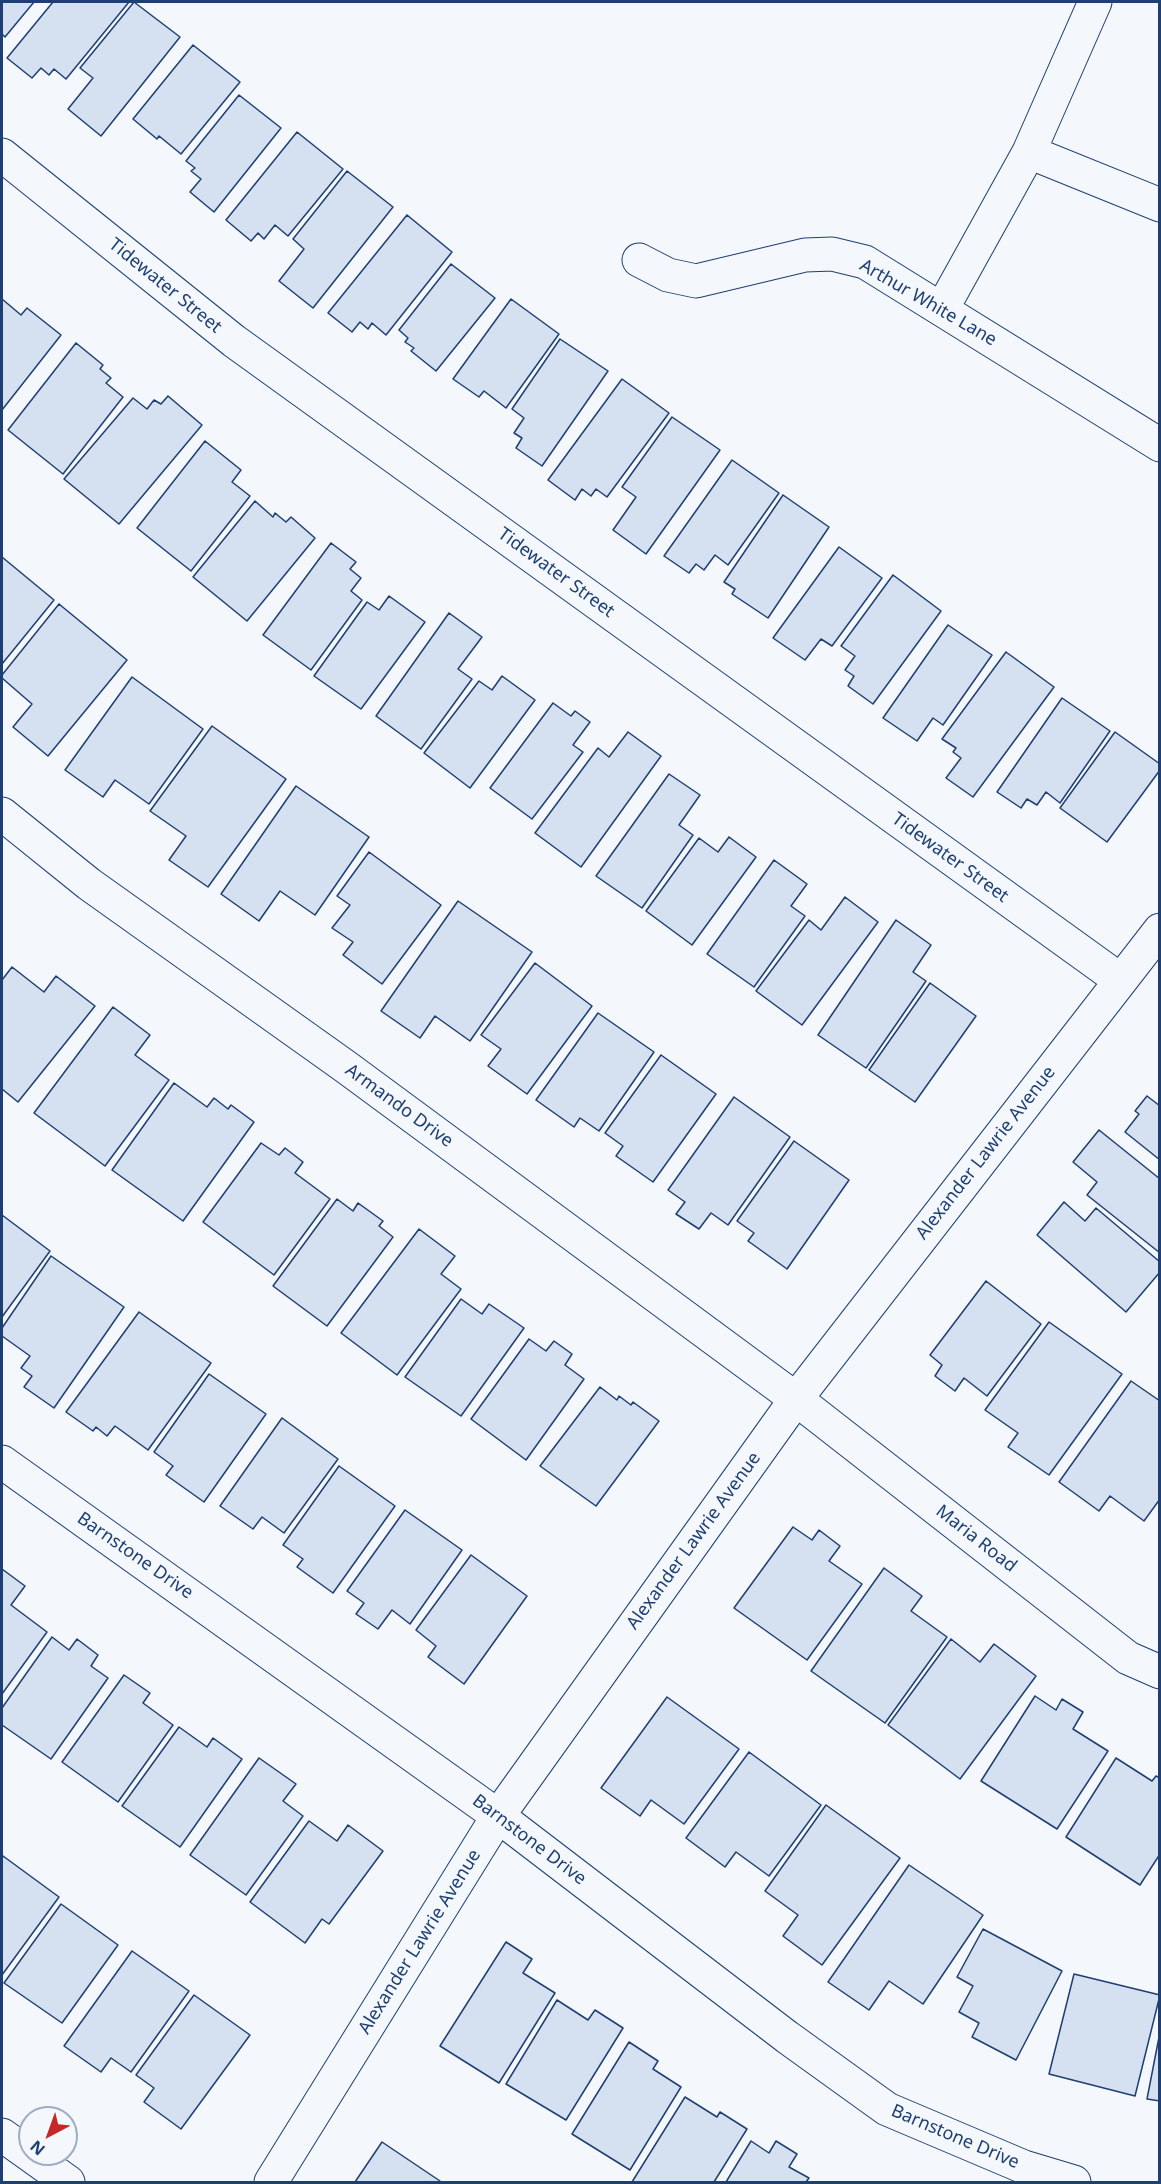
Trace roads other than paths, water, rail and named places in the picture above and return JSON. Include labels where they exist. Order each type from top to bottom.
[{"type":"street","points":[[942,309],[1029,152],[1095,2]]},
{"type":"street","points":[[1029,152],[1160,205]]},
{"type":"street","name":"Tidewater Street","points":[[2,155],[234,341],[1120,980]]},
{"type":"street","name":"Arthur White Lane","points":[[639,260],[668,275],[696,281],[805,255],[832,255],[865,262],[1160,445]]},
{"type":"street","name":"Armando Drive","points":[[2,814],[89,884],[346,1067],[796,1399]]},
{"type":"street","name":"Alexander Lawrie Avenue","points":[[271,2182],[498,1815],[796,1399],[1160,930]]},
{"type":"street","name":"Maria Road","points":[[796,1399],[1128,1658],[1160,1672]]},
{"type":"street","name":"Barnstone Drive","points":[[2,1461],[498,1815],[787,2037],[887,2109],[1024,2167],[1074,2182]]},
{"type":"street","points":[[2,2135],[68,2182]]}]
